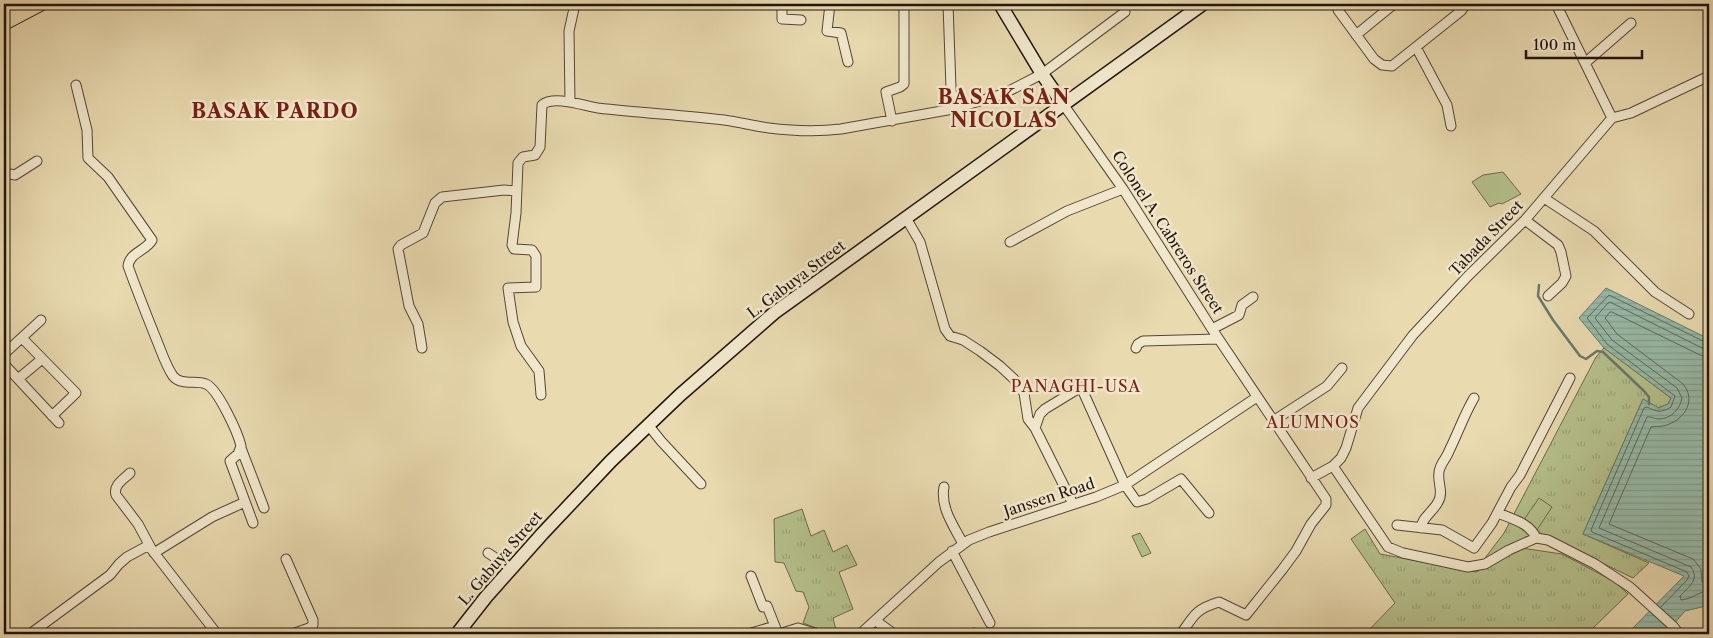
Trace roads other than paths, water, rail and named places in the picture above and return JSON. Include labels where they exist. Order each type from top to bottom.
[{"type":"main road","points":[[4,9],[14,4]]},
{"type":"main road","points":[[4,23],[40,4]]},
{"type":"street","points":[[570,102],[569,31],[575,4]]},
{"type":"street","points":[[782,4],[782,19],[801,20]]},
{"type":"street","points":[[830,4],[827,30],[841,33],[848,62]]},
{"type":"street","points":[[892,121],[886,92],[904,84],[904,4]]},
{"type":"street","points":[[948,4],[953,109]]},
{"type":"street","name":"Colonel A. Cabreros Street","points":[[1000,4],[1042,74],[1122,189],[1218,339],[1326,499],[1326,505],[1311,524],[1296,551],[1246,615],[1219,602],[1203,607],[1195,614],[1182,634]]},
{"type":"street","name":"L. Gabuya Street","points":[[457,634],[511,568],[612,461],[694,382],[774,313],[1203,4]]},
{"type":"street","points":[[1339,4],[1338,10],[1374,59],[1382,65],[1392,66],[1460,11],[1466,4]]},
{"type":"street","points":[[1356,35],[1394,4]]},
{"type":"street","points":[[1556,4],[1612,118],[1632,113],[1709,76]]},
{"type":"street","points":[[541,395],[538,371],[521,346],[513,322],[508,288],[536,287],[535,252],[532,250],[514,249],[512,245],[516,213],[518,163],[523,157],[535,155],[540,147],[542,105],[546,102],[570,102],[634,113],[726,120],[769,128],[802,130],[823,131],[892,121],[953,109],[1003,94],[1042,74],[1125,12]]},
{"type":"street","points":[[1585,62],[1631,23]]},
{"type":"street","points":[[1416,46],[1446,106],[1451,126]]},
{"type":"street","points":[[76,85],[87,130],[88,158],[108,177],[151,236],[150,244],[133,256],[128,266],[163,356],[174,377],[181,382],[204,383],[211,387],[230,419],[241,444],[264,508]]},
{"type":"street","name":"Tabada Street","points":[[1311,478],[1333,466],[1341,458],[1346,448],[1358,408],[1413,335],[1524,220],[1612,118]]},
{"type":"street","points":[[4,173],[15,175],[37,161]]},
{"type":"street","points":[[1010,242],[1067,212],[1122,189]]},
{"type":"street","points":[[422,348],[418,324],[409,306],[398,249],[401,245],[423,233],[435,203],[442,197],[504,190],[516,191]]},
{"type":"street","points":[[1544,198],[1594,231],[1655,292],[1689,314]]},
{"type":"street","points":[[906,218],[920,242],[945,329],[950,336],[963,340],[1000,366],[1014,379],[1024,393],[1028,419],[1035,428],[1073,504]]},
{"type":"street","points":[[1524,220],[1558,245],[1561,252],[1566,276],[1562,283],[1548,296]]},
{"type":"street","points":[[1212,329],[1240,314],[1242,305],[1253,297]]},
{"type":"street","points":[[4,354],[41,320]]},
{"type":"street","points":[[22,338],[76,393],[52,416]]},
{"type":"street","points":[[1136,348],[1143,341],[1218,339]]},
{"type":"street","points":[[18,379],[42,359]]},
{"type":"street","points":[[4,364],[59,423]]},
{"type":"street","points":[[1274,422],[1327,386],[1342,368]]},
{"type":"street","points":[[1397,525],[1442,530],[1474,548],[1498,512],[1537,443],[1570,378]]},
{"type":"street","points":[[1035,428],[1040,414],[1045,409],[1080,387],[1125,485],[1137,502],[1181,479],[1209,513]]},
{"type":"street","name":"Janssen Road","points":[[860,634],[939,562],[963,544],[989,532],[1096,497],[1125,485],[1257,397]]},
{"type":"street","points":[[1421,528],[1422,521],[1439,502],[1442,489],[1439,469],[1474,398]]},
{"type":"street","points":[[649,426],[661,442],[701,484]]},
{"type":"street","points":[[241,448],[238,454],[230,461],[253,523]]},
{"type":"street","points":[[1333,466],[1388,548],[1468,567],[1476,567],[1536,538],[1548,540],[1594,564],[1630,587],[1680,634]]},
{"type":"street","points":[[130,473],[116,486],[114,491],[116,495],[138,524],[152,549],[217,634]]},
{"type":"street","points":[[944,487],[942,496],[944,506],[963,544]]},
{"type":"street","points":[[30,634],[110,575],[119,564],[132,554],[152,549],[245,502]]},
{"type":"street","points":[[1498,512],[1528,527],[1533,531],[1536,538]]},
{"type":"street","points":[[952,551],[990,623]]},
{"type":"street","points":[[488,553],[511,568]]},
{"type":"street","points":[[286,558],[313,620],[309,628],[292,634]]},
{"type":"street","points":[[751,576],[760,601],[763,607],[767,606],[777,631]]},
{"type":"street","points":[[876,621],[894,634]]},
{"type":"street","points":[[748,634],[798,628],[818,634]]},
{"type":"water","points":[[1606,288],[1709,339],[1709,600],[1702,607],[1685,611],[1665,634],[1627,634],[1684,576],[1583,534],[1643,399],[1659,408],[1668,404],[1671,398],[1604,348],[1579,318]]},
{"type":"waterway","points":[[1539,285],[1538,296],[1580,356],[1586,359],[1597,351],[1603,352],[1644,391],[1649,397],[1649,404]]},
{"type":"district","name":"BASAK SAN NICOLAS","points":[[1004,108]]},
{"type":"district","name":"BASAK PARDO","points":[[275,111]]},
{"type":"district","name":"PANAGHI-USA","points":[[1076,386]]},
{"type":"district","name":"ALUMNOS","points":[[1313,422]]}]
